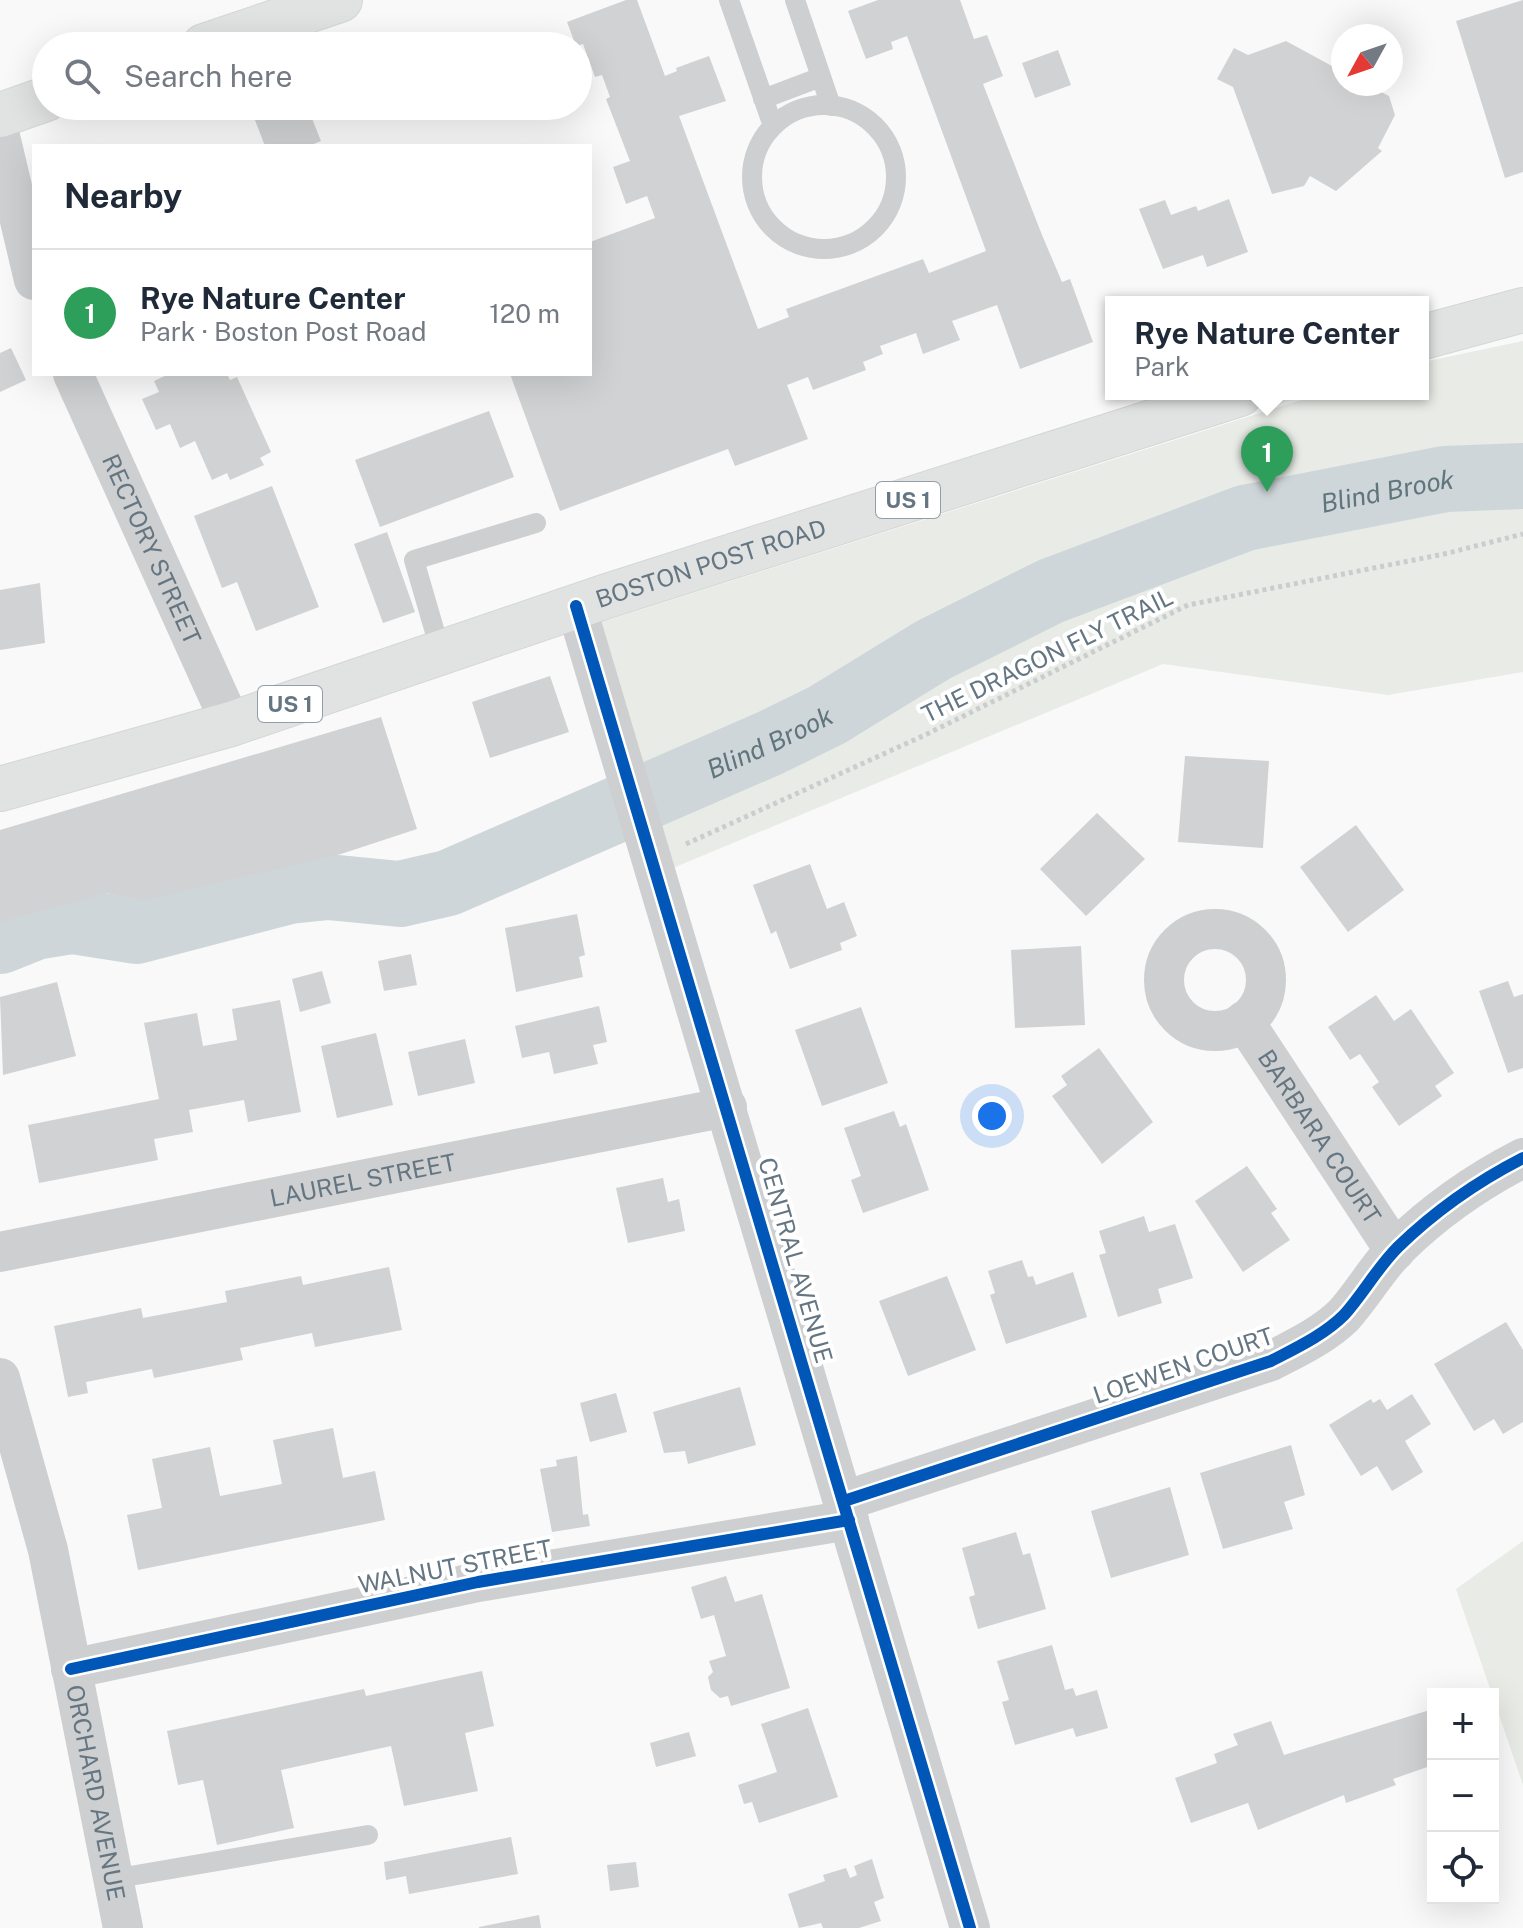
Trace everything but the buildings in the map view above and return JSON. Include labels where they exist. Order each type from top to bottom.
[{"type":"main road","points":[[245,32],[336,1]]},
{"type":"main road","points":[[0,115],[32,104]]},
{"type":"main road","points":[[1429,335],[1523,310]]},
{"type":"main road","name":"BOSTON POST ROAD","points":[[0,789],[231,724],[576,606],[1221,400]]},
{"type":"street","points":[[0,136],[32,272]]},
{"type":"street","name":"RECTORY STREET","points":[[74,376],[231,724]]},
{"type":"street","name":"CENTRAL AVENUE","points":[[576,606],[651,848],[970,1928]]},
{"type":"street","name":"BARBARA COURT","points":[[1244,1021],[1395,1251]]},
{"type":"street","name":"LAUREL STREET","points":[[0,1252],[727,1107]]},
{"type":"street","name":"LOEWEN COURT","points":[[847,1510],[1271,1361],[1311,1340],[1343,1315],[1395,1251],[1432,1215],[1477,1182],[1523,1158]]},
{"type":"street","name":"ORCHARD AVENUE","points":[[0,1378],[48,1550],[123,1928]]},
{"type":"street","name":"WALNUT STREET","points":[[71,1669],[478,1582],[847,1510]]},
{"type":"lane","points":[[729,0],[773,126]]},
{"type":"lane","points":[[795,0],[831,106]]},
{"type":"lane","points":[[763,99],[821,77]]},
{"type":"lane","points":[[831,106],[845,107],[866,118],[882,135],[893,155],[897,178],[893,202],[881,223],[864,239],[842,248],[818,250],[794,244],[774,231],[759,211],[751,187],[752,163],[761,140],[773,126],[798,109],[831,106]]},
{"type":"lane","points":[[441,653],[414,560],[536,523]]},
{"type":"lane","points":[[113,1879],[368,1835]]},
{"type":"shaded area","points":[[1523,341],[1523,672],[1388,695],[1163,664],[673,868],[599,623],[1301,400],[1429,400],[1429,361]]},
{"type":"shaded area","points":[[1523,1541],[1523,1785],[1499,1715],[1499,1688],[1490,1688],[1456,1589]]},
{"type":"waterway","name":"Blind Brook","points":[[0,941],[35,927],[72,921],[136,931],[289,891],[328,887],[400,894],[448,883],[770,743],[827,715],[933,650],[1051,591],[1245,518],[1445,479],[1523,476]]},
{"type":"cycle path","points":[[576,606],[970,1928]]},
{"type":"cycle path","points":[[844,1501],[1271,1361],[1309,1341],[1344,1315],[1390,1255],[1427,1221],[1473,1187],[1523,1158]]},
{"type":"cycle path","points":[[71,1669],[478,1582],[849,1520]]},
{"type":"place","name":"Rye Nature Center","points":[[1267,492]]}]
